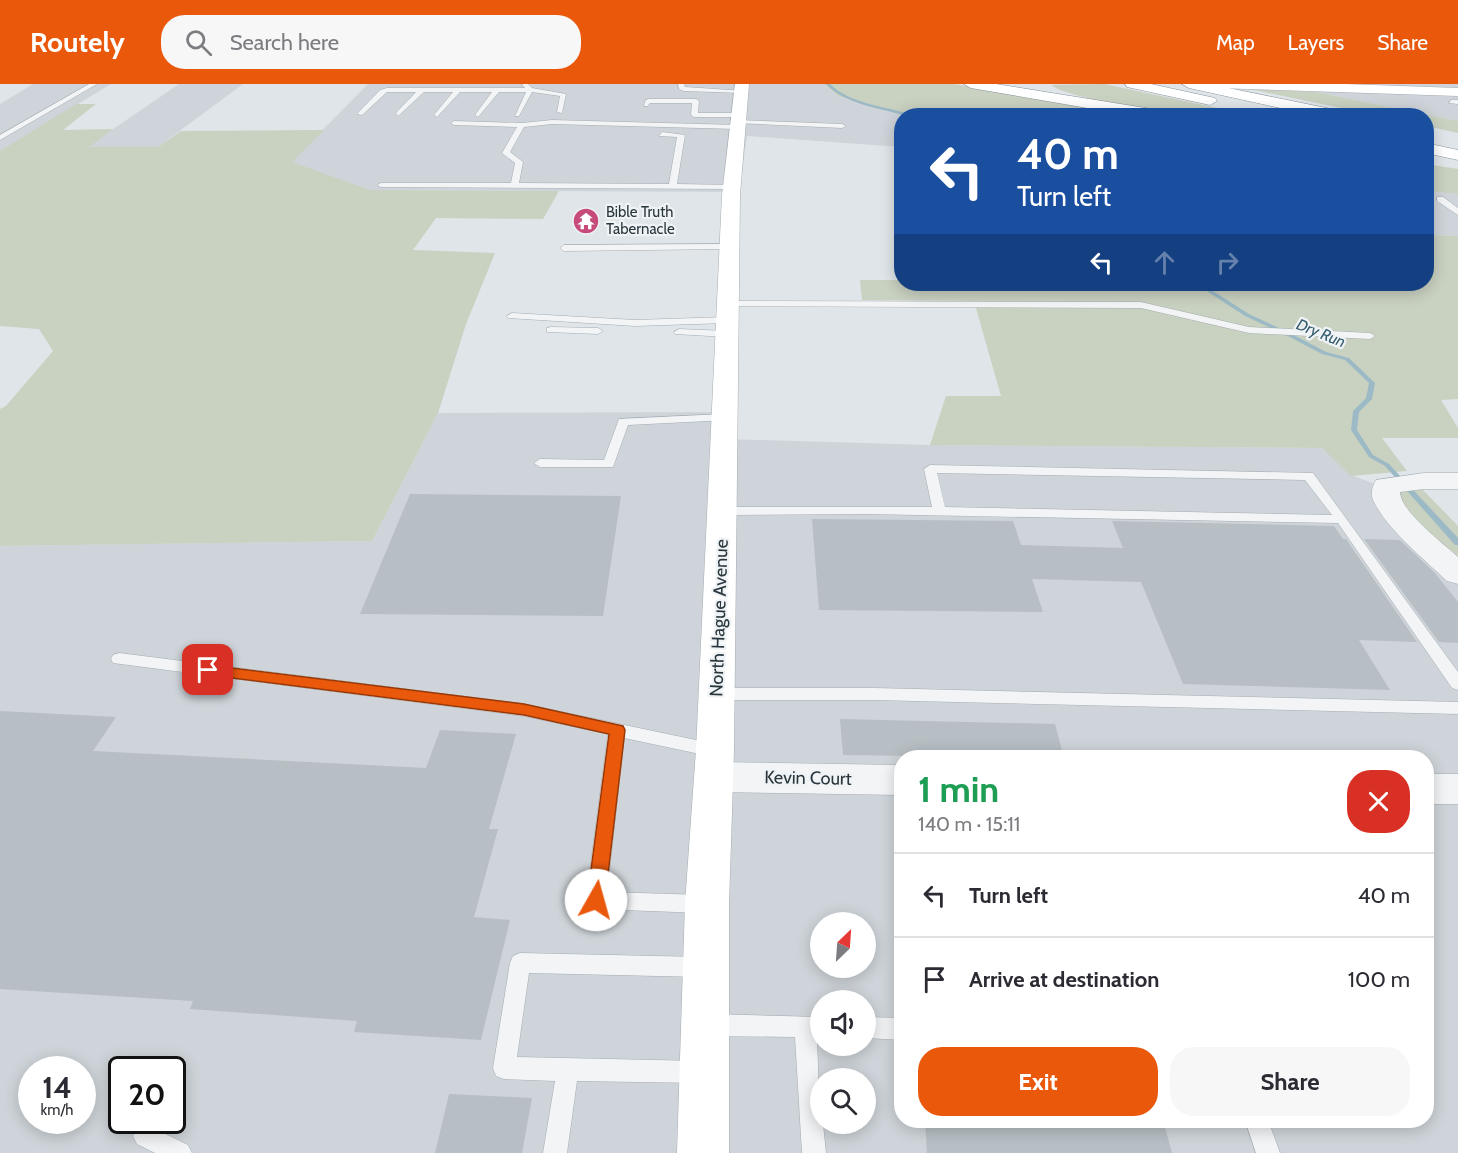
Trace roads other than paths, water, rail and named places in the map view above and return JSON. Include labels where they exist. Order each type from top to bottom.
[{"type":"main road","points":[[971,84],[1119,108]]},
{"type":"main road","points":[[1039,84],[1043,90],[1074,100]]},
{"type":"main road","points":[[1132,84],[1243,108]]},
{"type":"main road","points":[[1189,84],[1304,108]]},
{"type":"main road","points":[[1216,84],[1315,86],[1451,94]]},
{"type":"main road","name":"North Hague Avenue","points":[[704,1153],[707,904],[714,763],[732,187],[742,105]]},
{"type":"main road","points":[[1434,136],[1458,141]]},
{"type":"main road","points":[[1434,150],[1458,155]]},
{"type":"main road","points":[[1434,162],[1458,166]]},
{"type":"street","points":[[1458,482],[1424,481],[1386,486],[1386,500],[1410,529],[1458,574]]},
{"type":"street","name":"Kevin Court","points":[[714,763],[894,779]]},
{"type":"street","points":[[1434,789],[1458,789]]},
{"type":"lane","points":[[0,138],[94,84]]},
{"type":"lane","points":[[681,84],[681,88],[742,105],[842,126]]},
{"type":"lane","points":[[516,116],[527,87]]},
{"type":"lane","points":[[360,114],[382,91],[497,90],[527,87],[564,95],[560,112]]},
{"type":"lane","points":[[398,114],[422,90]]},
{"type":"lane","points":[[437,115],[458,90]]},
{"type":"lane","points":[[478,115],[497,90]]},
{"type":"lane","points":[[646,105],[648,101],[696,101],[693,114],[742,105]]},
{"type":"lane","points":[[454,123],[522,125],[552,122],[683,125],[742,105]]},
{"type":"lane","points":[[571,133],[576,124]]},
{"type":"lane","points":[[515,186],[519,162],[506,153],[522,125]]},
{"type":"lane","points":[[673,187],[683,125]]},
{"type":"lane","points":[[648,134],[681,135]]},
{"type":"lane","points":[[381,185],[732,187]]},
{"type":"lane","points":[[1440,199],[1458,212]]},
{"type":"lane","points":[[564,248],[730,246]]},
{"type":"lane","points":[[512,316],[635,323],[1141,305],[1172,310],[1225,325],[1269,332],[1294,331],[1370,336]]},
{"type":"lane","points":[[551,330],[728,319]]},
{"type":"lane","points":[[540,463],[609,464],[623,423],[724,418]]},
{"type":"lane","points":[[939,511],[930,469],[1309,477],[1342,519],[1458,684]]},
{"type":"lane","points":[[722,511],[939,511],[1342,519]]},
{"type":"lane","points":[[118,659],[524,710],[617,730],[714,763]]},
{"type":"lane","points":[[716,694],[874,694],[1458,708]]},
{"type":"lane","points":[[617,730],[596,900],[707,904]]},
{"type":"lane","points":[[706,1072],[504,1068],[520,963],[707,967]]},
{"type":"lane","points":[[706,1025],[810,1027]]},
{"type":"lane","points":[[876,1028],[894,1029]]},
{"type":"lane","points":[[813,1056],[814,1153]]},
{"type":"lane","points":[[555,1153],[568,1070]]},
{"type":"lane","points":[[1259,1128],[1268,1153]]},
{"type":"lane","points":[[145,1136],[180,1153]]},
{"type":"waterway","name":"Dry Run","points":[[828,84],[833,90],[854,100],[894,111]]},
{"type":"waterway","name":"Dry Run","points":[[1210,291],[1247,315],[1324,353],[1347,359],[1372,383],[1369,399],[1356,411],[1354,430],[1371,456],[1387,465],[1458,543]]},
{"type":"place","name":"Bible Truth Tabernacle","points":[[586,221]]}]
